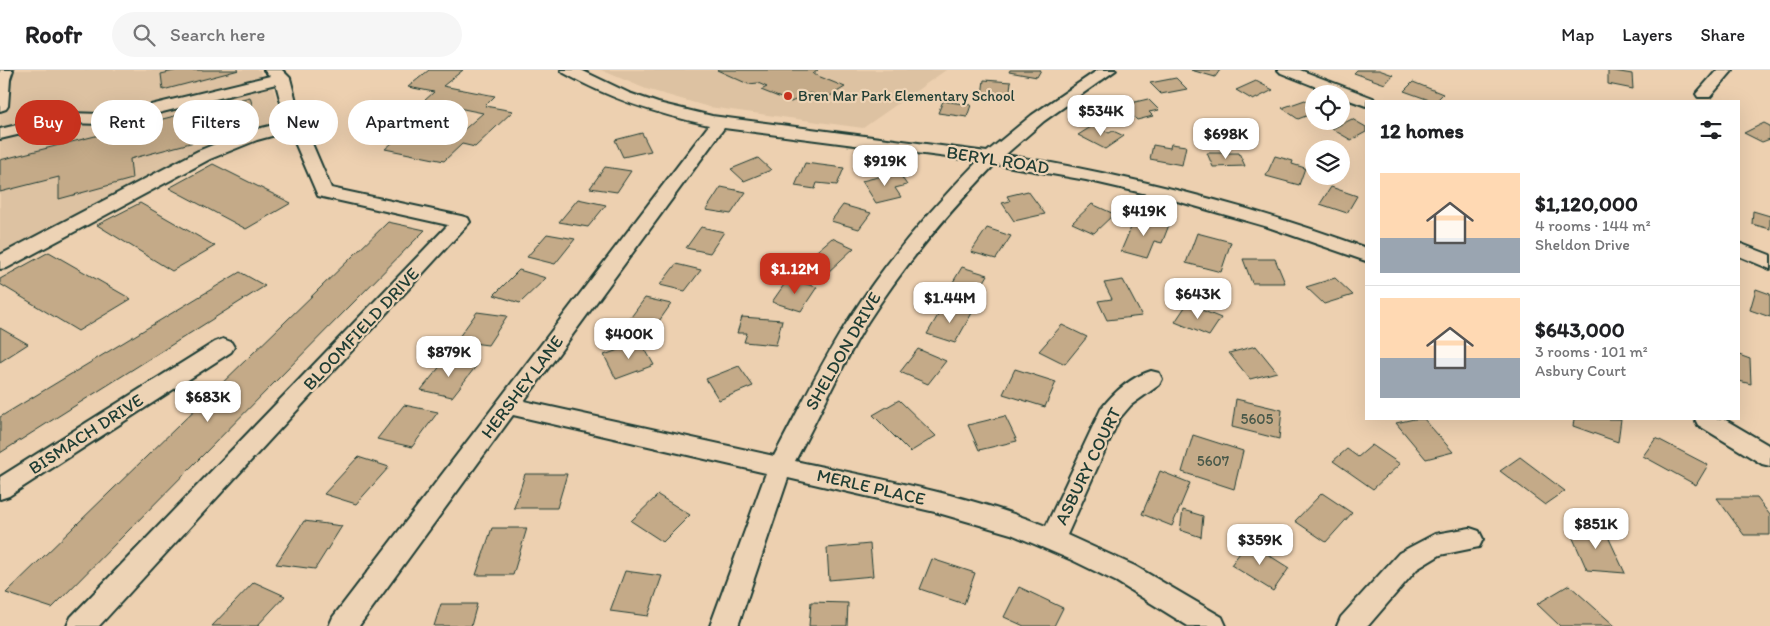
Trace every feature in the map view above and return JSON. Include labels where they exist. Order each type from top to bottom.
[{"type":"street","points":[[0,106],[4,70]]},
{"type":"street","name":"BERYL ROAD","points":[[569,70],[595,86],[652,106],[719,123],[991,158],[1126,182],[1194,199],[1271,222],[1365,255]]},
{"type":"street","name":"SHELDON DRIVE","points":[[724,626],[780,467],[857,323],[882,285],[944,206],[991,158],[1038,118],[1108,70]]},
{"type":"street","points":[[1286,70],[1365,100]]},
{"type":"street","points":[[1704,94],[1725,70]]},
{"type":"street","points":[[0,134],[68,118],[101,119],[126,116],[280,73]]},
{"type":"street","name":"BLOOMFIELD DRIVE","points":[[280,73],[288,100]]},
{"type":"street","name":"HERSHEY LANE","points":[[343,626],[719,123]]},
{"type":"street","points":[[0,263],[204,156],[251,136],[269,131]]},
{"type":"street","name":"BLOOMFIELD DRIVE","points":[[81,626],[461,222],[324,192],[305,145]]},
{"type":"street","points":[[1740,249],[1770,263]]},
{"type":"street","name":"BISMACH DRIVE","points":[[0,489],[223,347]]},
{"type":"street","name":"ASBURY COURT","points":[[1053,539],[1109,415],[1119,401],[1151,379]]},
{"type":"street","name":"MERLE PLACE","points":[[509,406],[935,502],[1016,525],[1053,539],[1126,574],[1212,626]]},
{"type":"street","points":[[1708,420],[1770,457]]},
{"type":"street","points":[[1351,626],[1408,561],[1435,545],[1470,539]]},
{"type":"shaded area","points":[[0,70],[260,70],[264,86],[272,84],[277,100],[269,100],[269,127],[259,132],[259,100],[173,100],[173,145],[232,145],[0,258]]},
{"type":"shaded area","name":"Bren Mar Park Elementary School","points":[[601,70],[946,70],[863,128],[709,107],[646,89]]},
{"type":"building","points":[[178,70],[239,70],[163,90],[161,74]]},
{"type":"building","points":[[429,70],[463,70],[443,86],[495,96],[485,106],[513,111],[475,147],[466,145],[468,145],[468,126],[483,113],[468,110],[468,100],[425,100],[434,92],[408,87]]},
{"type":"building","points":[[717,70],[818,70],[813,74],[845,87],[825,99],[810,93],[791,102],[761,90],[767,87],[758,83],[748,84]]},
{"type":"building","points":[[1010,70],[1041,70],[1037,77],[1009,72]]},
{"type":"building","points":[[1191,70],[1220,70],[1215,77]]},
{"type":"building","points":[[1357,70],[1379,70],[1393,75],[1385,84],[1354,73]]},
{"type":"building","points":[[1608,70],[1632,74],[1633,89],[1608,84]]},
{"type":"building","points":[[1176,78],[1187,89],[1161,94],[1150,83]]},
{"type":"building","points":[[984,80],[1011,82],[1009,97],[982,95]]},
{"type":"building","points":[[1256,81],[1273,90],[1253,100],[1236,90]]},
{"type":"building","points":[[1413,82],[1443,94],[1437,100],[1429,100],[1404,91]]},
{"type":"building","points":[[250,97],[251,100],[238,100]]},
{"type":"building","points":[[1148,99],[1159,110],[1149,112],[1153,116],[1137,120],[1122,105]]},
{"type":"building","points":[[1305,100],[1305,116],[1298,119],[1282,108]]},
{"type":"building","points":[[943,101],[971,105],[967,117],[938,113]]},
{"type":"building","points":[[173,116],[173,145],[183,145],[130,159],[132,179],[59,199],[59,177],[0,192],[0,160],[60,145],[81,145],[81,140],[91,137],[91,145],[163,145],[163,119]]},
{"type":"building","points":[[1352,119],[1365,126],[1365,133],[1351,140],[1334,130],[1350,130],[1350,120]]},
{"type":"building","points":[[1764,123],[1770,126],[1770,139],[1762,142],[1744,133]]},
{"type":"building","points":[[1094,125],[1109,133],[1113,131],[1124,136],[1105,149],[1078,135]]},
{"type":"building","points":[[642,133],[651,151],[623,157],[615,140]]},
{"type":"building","points":[[1171,144],[1186,146],[1182,165],[1150,159],[1153,145],[1170,148]]},
{"type":"building","points":[[390,145],[461,145],[444,161],[385,149]]},
{"type":"building","points":[[1207,153],[1239,153],[1245,166],[1213,167]]},
{"type":"building","points":[[1275,156],[1293,161],[1292,164],[1305,168],[1299,185],[1266,176]]},
{"type":"building","points":[[758,158],[771,170],[744,181],[731,169]]},
{"type":"building","points":[[805,163],[844,168],[837,185],[817,183],[815,189],[795,186]]},
{"type":"building","points":[[213,164],[291,203],[246,229],[169,188]]},
{"type":"building","points":[[605,167],[631,171],[617,192],[590,188]]},
{"type":"building","points":[[898,172],[907,185],[895,188],[901,197],[876,203],[862,181]]},
{"type":"building","points":[[721,187],[746,192],[731,214],[706,210]]},
{"type":"building","points":[[1331,187],[1357,196],[1347,213],[1320,204]]},
{"type":"building","points":[[1028,191],[1045,214],[1014,221],[1002,203],[1010,201],[1007,196]]},
{"type":"building","points":[[578,199],[606,205],[588,227],[559,222]]},
{"type":"building","points":[[140,203],[215,246],[172,271],[97,225]]},
{"type":"building","points":[[1092,204],[1114,214],[1094,233],[1072,223]]},
{"type":"building","points":[[843,205],[871,213],[859,229],[831,221]]},
{"type":"building","points":[[1753,211],[1770,216],[1770,229],[1752,224]]},
{"type":"building","points":[[1136,216],[1169,225],[1162,243],[1154,241],[1147,258],[1121,251]]},
{"type":"building","points":[[388,222],[425,230],[52,608],[6,593]]},
{"type":"building","points":[[701,227],[724,232],[710,253],[686,248]]},
{"type":"building","points":[[987,228],[1011,236],[996,259],[971,252]]},
{"type":"building","points":[[1197,233],[1231,242],[1221,272],[1186,263]]},
{"type":"building","points":[[547,234],[575,239],[555,264],[527,257]]},
{"type":"building","points":[[832,238],[854,248],[827,273],[804,262]]},
{"type":"building","points":[[49,252],[131,299],[78,331],[0,284],[0,279]]},
{"type":"building","points":[[1243,259],[1275,259],[1285,283],[1252,283]]},
{"type":"building","points":[[676,264],[701,270],[685,291],[660,285]]},
{"type":"building","points":[[962,267],[988,275],[973,300],[947,292]]},
{"type":"building","points":[[519,270],[546,278],[520,303],[494,295]]},
{"type":"building","points":[[240,272],[265,286],[0,453],[0,417]]},
{"type":"building","points":[[1335,278],[1353,295],[1324,304],[1306,287]]},
{"type":"building","points":[[788,279],[817,287],[801,311],[772,302]]},
{"type":"building","points":[[1123,280],[1142,316],[1107,320],[1098,301],[1112,299],[1104,283]]},
{"type":"building","points":[[1756,289],[1770,294],[1770,317],[1750,310]]},
{"type":"building","points":[[645,298],[671,304],[650,334],[623,328]]},
{"type":"building","points":[[1187,304],[1221,318],[1209,336],[1175,322]]},
{"type":"building","points":[[944,305],[972,313],[955,343],[927,334]]},
{"type":"building","points":[[477,312],[507,316],[488,345],[456,341]]},
{"type":"building","points":[[742,317],[782,320],[776,345],[744,342],[747,333],[737,333]]},
{"type":"building","points":[[1062,325],[1087,337],[1065,364],[1039,351]]},
{"type":"building","points":[[0,328],[28,344],[0,362]]},
{"type":"building","points":[[641,342],[654,365],[616,379],[604,355]]},
{"type":"building","points":[[1256,346],[1277,372],[1250,379],[1229,353]]},
{"type":"building","points":[[918,349],[946,361],[928,384],[900,372]]},
{"type":"building","points":[[1740,355],[1750,359],[1751,384],[1740,381]]},
{"type":"building","points":[[446,359],[477,365],[452,397],[421,390]]},
{"type":"building","points":[[739,366],[753,386],[719,400],[706,379]]},
{"type":"building","points":[[1015,369],[1056,382],[1045,407],[1003,394]]},
{"type":"building","points":[[1236,399],[1282,410],[1279,439],[1232,427]]},
{"type":"building","points":[[899,400],[936,436],[910,452],[873,415]]},
{"type":"building","points":[[404,405],[438,412],[412,447],[377,439]]},
{"type":"building","points":[[1005,416],[1017,441],[979,450],[968,425]]},
{"type":"building","points":[[1410,420],[1425,420],[1453,452],[1426,459],[1396,423]]},
{"type":"building","points":[[1574,420],[1621,420],[1618,442],[1573,426]]},
{"type":"building","points":[[1193,435],[1243,451],[1234,489],[1182,472]]},
{"type":"building","points":[[1656,438],[1708,465],[1696,485],[1643,456]]},
{"type":"building","points":[[1372,445],[1400,464],[1373,489],[1333,461],[1347,449],[1358,457]]},
{"type":"building","points":[[358,457],[389,467],[356,504],[324,494]]},
{"type":"building","points":[[1520,457],[1565,491],[1545,505],[1500,471]]},
{"type":"building","points":[[1160,471],[1190,483],[1172,526],[1142,514]]},
{"type":"building","points":[[525,474],[567,474],[557,508],[514,508]]},
{"type":"building","points":[[1322,493],[1352,513],[1326,542],[1295,521]]},
{"type":"building","points":[[658,495],[690,515],[663,542],[631,521]]},
{"type":"building","points":[[1717,498],[1757,498],[1770,515],[1770,535],[1744,535]]},
{"type":"building","points":[[1183,510],[1203,516],[1201,537],[1180,530]]},
{"type":"building","points":[[304,521],[342,526],[315,569],[276,564]]},
{"type":"building","points":[[1568,527],[1605,530],[1625,573],[1587,570]]},
{"type":"building","points":[[492,528],[527,528],[513,575],[476,575]]},
{"type":"building","points":[[1248,542],[1289,568],[1273,591],[1231,565]]},
{"type":"building","points":[[870,544],[873,576],[829,580],[827,548]]},
{"type":"building","points":[[932,559],[975,573],[964,604],[920,589]]},
{"type":"building","points":[[625,571],[662,576],[648,616],[610,611]]},
{"type":"building","points":[[254,582],[285,596],[257,626],[212,626]]},
{"type":"building","points":[[1569,585],[1615,626],[1560,626],[1537,604]]},
{"type":"building","points":[[1019,587],[1063,608],[1054,626],[1024,626],[1004,617]]},
{"type":"building","points":[[811,602],[848,603],[847,626],[809,626]]},
{"type":"building","points":[[441,604],[477,604],[471,626],[434,626]]},
{"type":"place","name":"Bren Mar Park Elementary School","points":[[788,96]]}]
